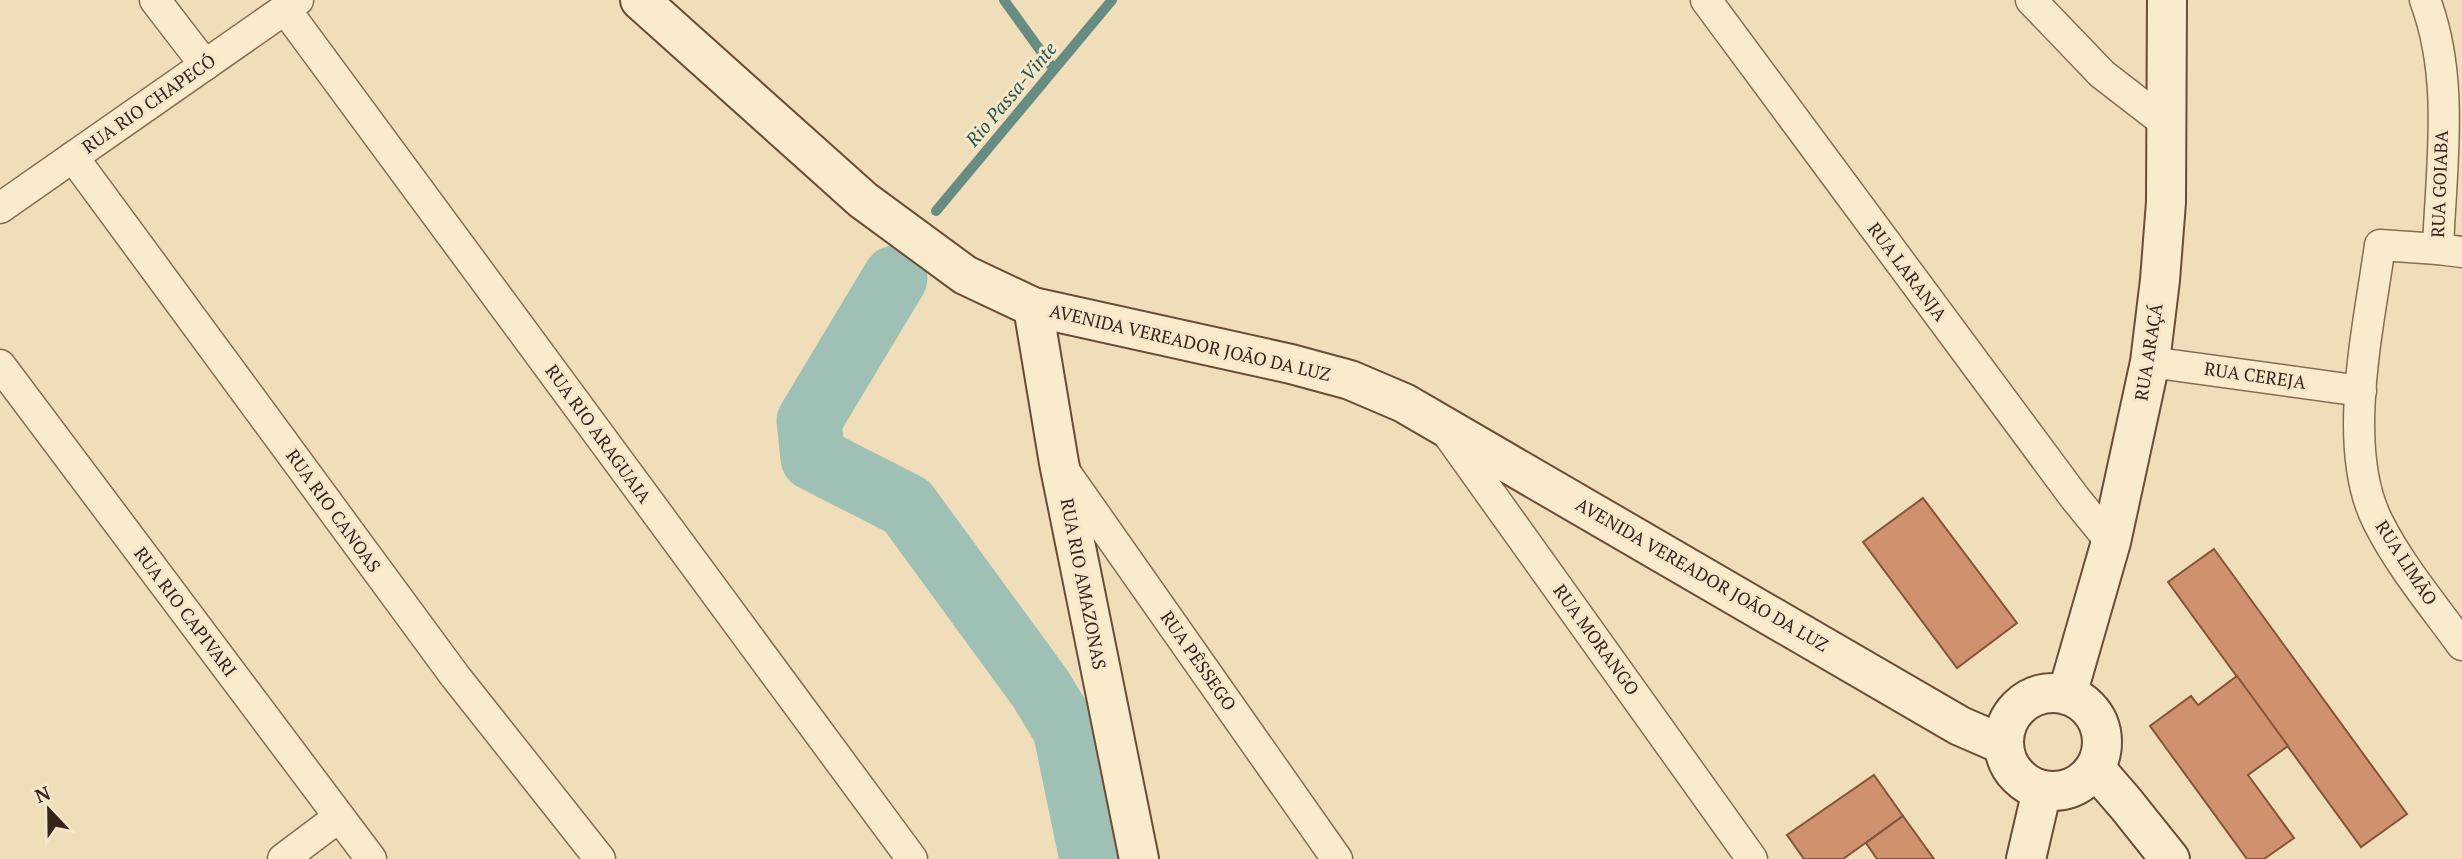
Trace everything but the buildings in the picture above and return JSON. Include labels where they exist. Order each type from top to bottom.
[{"type":"street","points":[[155,0],[205,65]]},
{"type":"street","name":"AVENIDA VEREADOR JOÃO DA LUZ","points":[[640,0],[863,200],[965,275],[1033,307],[1291,364],[1350,380],[1404,403],[1960,726],[2004,745]]},
{"type":"street","name":"RUA LARANJA","points":[[1706,0],[2075,498],[2111,542]]},
{"type":"street","points":[[2031,0],[2102,74],[2168,125]]},
{"type":"street","name":"RUA ARAÇÁ","points":[[2067,695],[2111,542],[2150,362],[2166,202],[2167,0]]},
{"type":"street","name":"RUA GOIABA","points":[[2361,391],[2380,245],[2450,250],[2443,81],[2438,42],[2426,0]]},
{"type":"street","name":"RUA RIO CHAPECÓ","points":[[0,208],[292,4]]},
{"type":"street","name":"RUA RIO ARAGUAIA","points":[[292,4],[912,859]]},
{"type":"street","name":"RUA RIO CANOAS","points":[[73,157],[455,676],[600,859]]},
{"type":"street","name":"RUA RIO AMAZONAS","points":[[1033,307],[1059,463],[1139,859]]},
{"type":"street","name":"RUA CEREJA","points":[[2150,362],[2361,391]]},
{"type":"street","name":"RUA RIO CAPIVARI","points":[[0,365],[370,859]]},
{"type":"street","name":"RUA LIMÃO","points":[[2361,391],[2358,448],[2363,482],[2376,520],[2396,555],[2462,645]]},
{"type":"street","name":"RUA MORANGO","points":[[1439,421],[1752,859]]},
{"type":"street","name":"RUA PÊSSEGO","points":[[1059,463],[1337,859]]},
{"type":"street","points":[[2051,693],[2067,695],[2081,701],[2092,712],[2102,739],[2101,754],[2095,768],[2085,780],[2071,788],[2042,790],[2027,784],[2015,774],[2004,745],[2006,730],[2012,715],[2036,696],[2051,693]]},
{"type":"street","points":[[2095,768],[2170,859]]},
{"type":"street","points":[[2026,859],[2042,790]]},
{"type":"street","points":[[283,859],[339,817]]},
{"type":"waterway","points":[[1004,0],[1053,68]]},
{"type":"waterway","name":"Rio Passa-Vinte","points":[[936,211],[1112,0]]},
{"type":"waterway","points":[[895,278],[809,421],[813,458],[907,506],[1040,688],[1065,729],[1092,859]]}]
